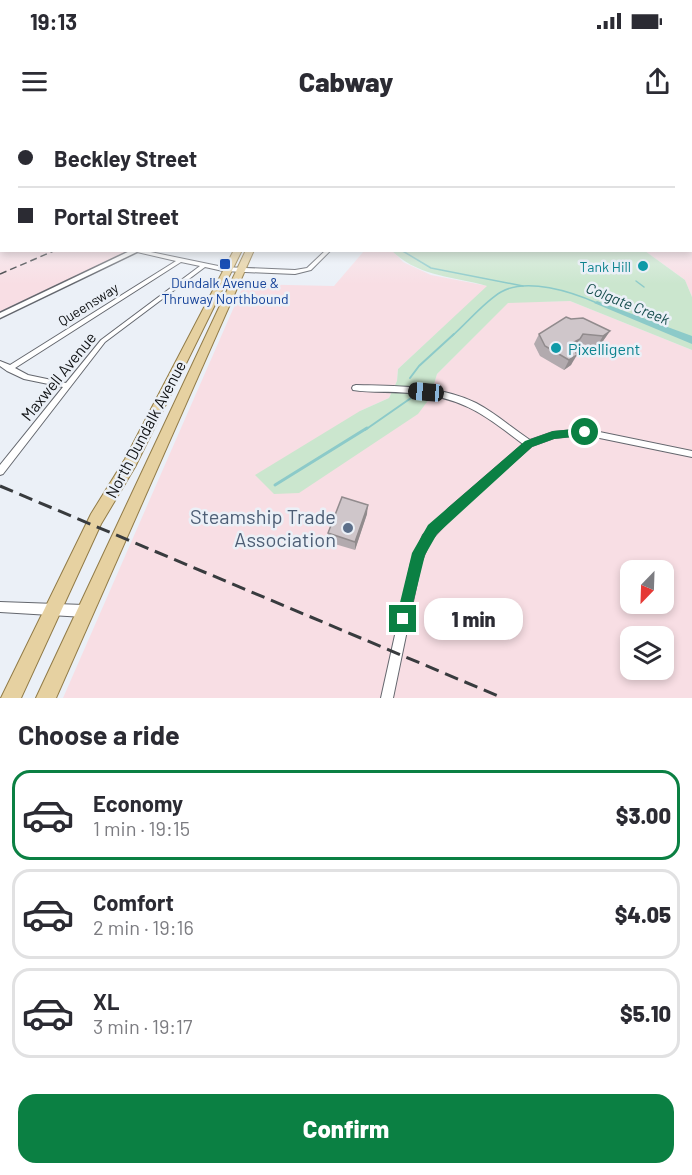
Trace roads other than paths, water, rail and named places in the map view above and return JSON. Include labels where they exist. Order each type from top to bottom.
[{"type":"main road","name":"North Dundalk Avenue","points":[[46,698],[235,270],[238,252]]},
{"type":"main road","name":"North Dundalk Avenue","points":[[11,698],[96,519],[130,463],[235,270],[248,252]]},
{"type":"street","points":[[0,316],[136,252]]},
{"type":"street","points":[[143,252],[235,270],[302,271],[313,266],[327,252]]},
{"type":"street","name":"Queensway","points":[[9,369],[180,260]]},
{"type":"street","name":"Maxwell Avenue","points":[[0,471],[66,385],[112,333],[204,265]]},
{"type":"street","points":[[0,363],[35,380],[66,385]]},
{"type":"street","points":[[356,388],[426,392],[459,400],[485,413],[529,444]]},
{"type":"street","points":[[387,698],[416,563],[423,544],[433,529],[452,511],[529,444],[553,435],[585,432],[692,454]]},
{"type":"street","points":[[0,608],[84,611]]},
{"type":"water","name":"Colgate Creek","points":[[597,301],[692,336],[692,344],[594,303]]},
{"type":"waterway","points":[[404,252],[431,268],[523,286]]},
{"type":"waterway","points":[[636,281],[644,287]]},
{"type":"waterway","name":"Colgate Creek","points":[[452,336],[488,301],[501,292],[523,286]]},
{"type":"waterway","name":"Colgate Creek","points":[[523,286],[549,288],[597,303]]},
{"type":"waterway","name":"Colgate Creek","points":[[410,378],[419,366],[454,334]]},
{"type":"waterway","name":"Colgate Creek","points":[[365,430],[411,398]]},
{"type":"waterway","name":"Colgate Creek","points":[[275,485],[367,428]]},
{"type":"railway","points":[[0,274],[51,252]]},
{"type":"railway","points":[[0,486],[503,698]]},
{"type":"place","name":"Dundalk Avenue & Thruway Northbound","points":[[225,264]]},
{"type":"place","name":"Tank Hill","points":[[643,266]]},
{"type":"place","name":"Pixelligent","points":[[556,348]]},
{"type":"place","name":"Steamship Trade Association","points":[[348,528]]}]
